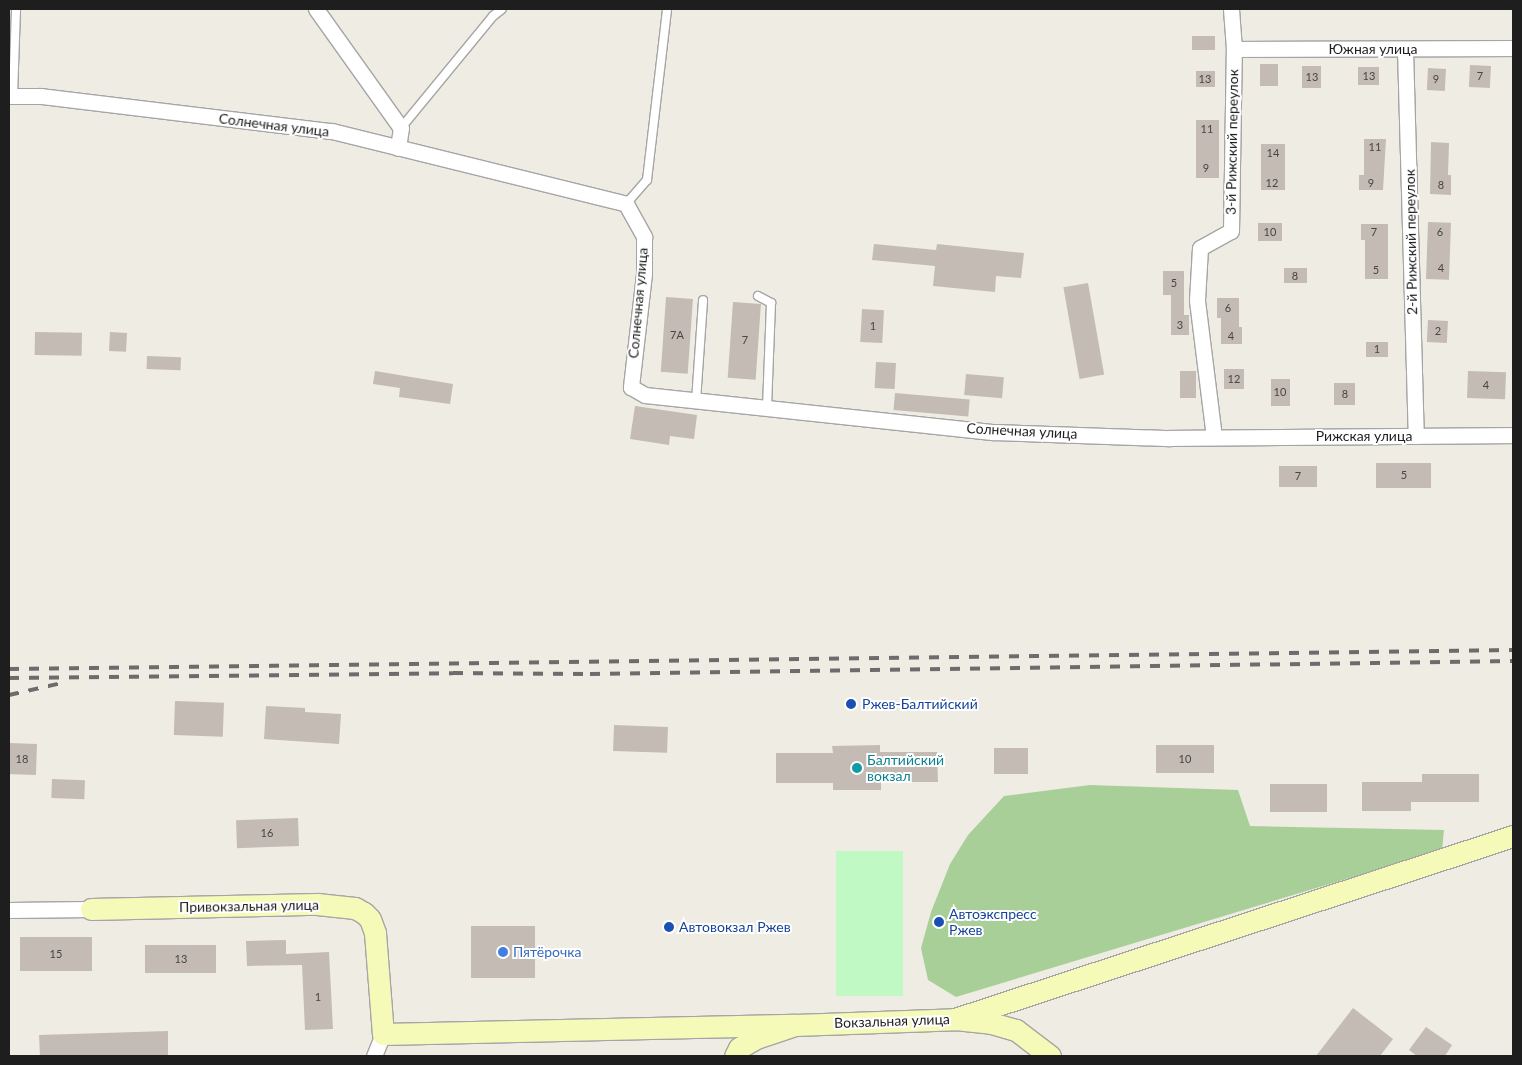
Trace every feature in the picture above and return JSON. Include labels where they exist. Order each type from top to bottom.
[{"type":"street","points":[[316,9],[401,128],[398,148]]},
{"type":"street","name":"3-й Рижский переулок","points":[[1214,437],[1197,300],[1200,248],[1231,231],[1234,49],[1231,9]]},
{"type":"street","name":"Южная улица","points":[[1234,49],[1513,48]]},
{"type":"street","name":"2-й Рижский переулок","points":[[1406,49],[1416,436]]},
{"type":"street","name":"Солнечная улица","points":[[11,96],[41,96],[332,131],[626,204],[644,237],[644,274],[631,387],[645,395],[994,432],[1214,437]]},
{"type":"street","name":"Рижская улица","points":[[1214,437],[1513,435]]},
{"type":"street","points":[[955,1019],[1513,836]]},
{"type":"street","name":"Привокзальная улица","points":[[9,910],[317,904],[355,908],[370,919],[375,933],[383,1034]]},
{"type":"street","name":"Вокзальная улица","points":[[735,1056],[739,1048],[756,1038],[795,1025],[955,1019],[991,1023],[1016,1030],[1050,1056]]},
{"type":"street","points":[[374,1056],[383,1034],[795,1025]]},
{"type":"street","points":[[707,1027],[725,1038],[728,1045],[727,1056]]},
{"type":"lane","points":[[11,96],[16,9]]},
{"type":"lane","points":[[401,128],[493,16],[502,9]]},
{"type":"lane","points":[[626,204],[647,180],[667,9]]},
{"type":"lane","points":[[758,296],[771,303],[767,408]]},
{"type":"lane","points":[[696,401],[702,300]]},
{"type":"green space","points":[[1090,785],[1238,790],[1250,826],[1444,830],[1442,850],[956,997],[928,980],[921,948],[931,912],[950,864],[968,835],[1004,796]]},
{"type":"green space","points":[[836,851],[903,851],[903,996],[836,996]]},
{"type":"building","points":[[1192,36],[1215,36],[1215,50],[1192,50]]},
{"type":"building","points":[[1260,64],[1278,64],[1278,86],[1260,86]]},
{"type":"building","points":[[1470,65],[1491,66],[1490,88],[1469,87]]},
{"type":"building","points":[[1302,66],[1321,66],[1321,88],[1302,88]]},
{"type":"building","points":[[1358,67],[1379,67],[1379,85],[1358,85]]},
{"type":"building","points":[[1428,68],[1446,69],[1445,91],[1427,90]]},
{"type":"building","points":[[1196,71],[1215,71],[1215,87],[1196,87]]},
{"type":"building","points":[[1196,120],[1219,120],[1219,178],[1196,178]]},
{"type":"building","points":[[1364,139],[1386,139],[1383,190],[1359,190],[1359,175],[1364,175]]},
{"type":"building","points":[[1431,142],[1449,143],[1448,175],[1451,175],[1451,195],[1430,194]]},
{"type":"building","points":[[1261,144],[1285,144],[1285,190],[1261,190]]},
{"type":"building","points":[[1428,222],[1451,223],[1449,280],[1426,279]]},
{"type":"building","points":[[1258,223],[1282,223],[1282,241],[1258,241]]},
{"type":"building","points":[[1361,224],[1388,224],[1388,279],[1365,279],[1365,240],[1361,240]]},
{"type":"building","points":[[874,244],[936,250],[937,244],[1024,253],[1021,278],[996,276],[995,292],[933,286],[935,266],[872,260]]},
{"type":"building","points":[[1284,268],[1307,268],[1307,283],[1284,283]]},
{"type":"building","points":[[1163,271],[1184,271],[1184,315],[1189,315],[1189,335],[1171,335],[1171,295],[1163,295]]},
{"type":"building","points":[[1088,283],[1104,375],[1080,379],[1063,287]]},
{"type":"building","points":[[666,297],[693,299],[688,374],[661,372]]},
{"type":"building","points":[[1217,298],[1239,298],[1239,327],[1242,327],[1242,344],[1221,344],[1221,318],[1217,318]]},
{"type":"building","points":[[733,302],[761,304],[756,380],[728,378]]},
{"type":"building","points":[[862,309],[884,310],[882,343],[860,342]]},
{"type":"building","points":[[1428,320],[1448,321],[1447,343],[1427,342]]},
{"type":"building","points":[[35,332],[82,333],[82,356],[35,355]]},
{"type":"building","points":[[110,332],[127,333],[126,352],[109,351]]},
{"type":"building","points":[[1366,342],[1388,342],[1388,357],[1366,357]]},
{"type":"building","points":[[147,356],[181,357],[181,370],[147,369]]},
{"type":"building","points":[[876,362],[896,363],[895,389],[875,388]]},
{"type":"building","points":[[1224,369],[1244,369],[1244,389],[1224,389]]},
{"type":"building","points":[[375,371],[453,384],[450,404],[399,397],[400,388],[373,384]]},
{"type":"building","points":[[1180,371],[1196,371],[1196,398],[1180,398]]},
{"type":"building","points":[[1468,371],[1506,372],[1505,399],[1467,398]]},
{"type":"building","points":[[966,374],[1004,377],[1002,398],[964,395]]},
{"type":"building","points":[[1271,379],[1290,379],[1290,406],[1271,406]]},
{"type":"building","points":[[1334,383],[1355,383],[1355,405],[1334,405]]},
{"type":"building","points":[[895,393],[970,400],[968,416],[894,410]]},
{"type":"building","points":[[635,406],[697,415],[694,439],[670,436],[669,445],[630,439]]},
{"type":"building","points":[[1376,463],[1431,463],[1431,488],[1376,488]]},
{"type":"building","points":[[1279,466],[1317,466],[1317,487],[1279,487]]},
{"type":"building","points":[[175,701],[224,703],[223,737],[174,735]]},
{"type":"building","points":[[266,706],[305,708],[305,712],[341,714],[339,744],[264,739]]},
{"type":"building","points":[[614,725],[668,727],[667,753],[613,751]]},
{"type":"building","points":[[9,743],[37,744],[36,775],[9,774]]},
{"type":"building","name":"Балтийский вокзал","points":[[880,745],[880,752],[937,752],[938,782],[881,782],[881,790],[833,790],[833,783],[776,783],[776,753],[833,753],[832,746]]},
{"type":"building","points":[[1156,745],[1214,745],[1214,773],[1156,773]]},
{"type":"building","points":[[994,748],[1028,748],[1028,774],[994,774]]},
{"type":"building","points":[[1422,774],[1479,774],[1479,802],[1411,802],[1411,811],[1362,811],[1362,782],[1422,782]]},
{"type":"building","points":[[52,779],[85,780],[84,799],[51,798]]},
{"type":"building","points":[[1270,784],[1327,784],[1327,812],[1270,812]]},
{"type":"building","points":[[298,818],[299,846],[237,848],[236,820]]},
{"type":"building","name":"Пятёрочка","points":[[471,926],[535,926],[535,978],[471,978]]},
{"type":"building","points":[[20,937],[92,937],[92,971],[20,971]]},
{"type":"building","points":[[286,940],[286,954],[329,952],[333,1029],[305,1030],[302,965],[247,966],[246,941]]},
{"type":"building","points":[[145,945],[216,945],[216,973],[145,973]]},
{"type":"building","points":[[1353,1008],[1393,1039],[1380,1056],[1316,1056]]},
{"type":"building","points":[[1426,1027],[1452,1045],[1445,1056],[1417,1056],[1409,1050]]},
{"type":"building","points":[[168,1031],[168,1056],[40,1056],[39,1035]]},
{"type":"railway","points":[[9,669],[1513,650]]},
{"type":"railway","points":[[9,678],[453,673],[590,674],[1513,661]]},
{"type":"railway","points":[[9,695],[66,682]]},
{"type":"place","name":"Ржев-Балтийский","points":[[851,704]]},
{"type":"place","name":"Балтийский вокзал","points":[[857,768]]},
{"type":"place","name":"Автоэкспресс Ржев","points":[[939,922]]},
{"type":"place","name":"Автовокзал Ржев","points":[[669,927]]},
{"type":"place","name":"Пятёрочка","points":[[503,952]]}]
